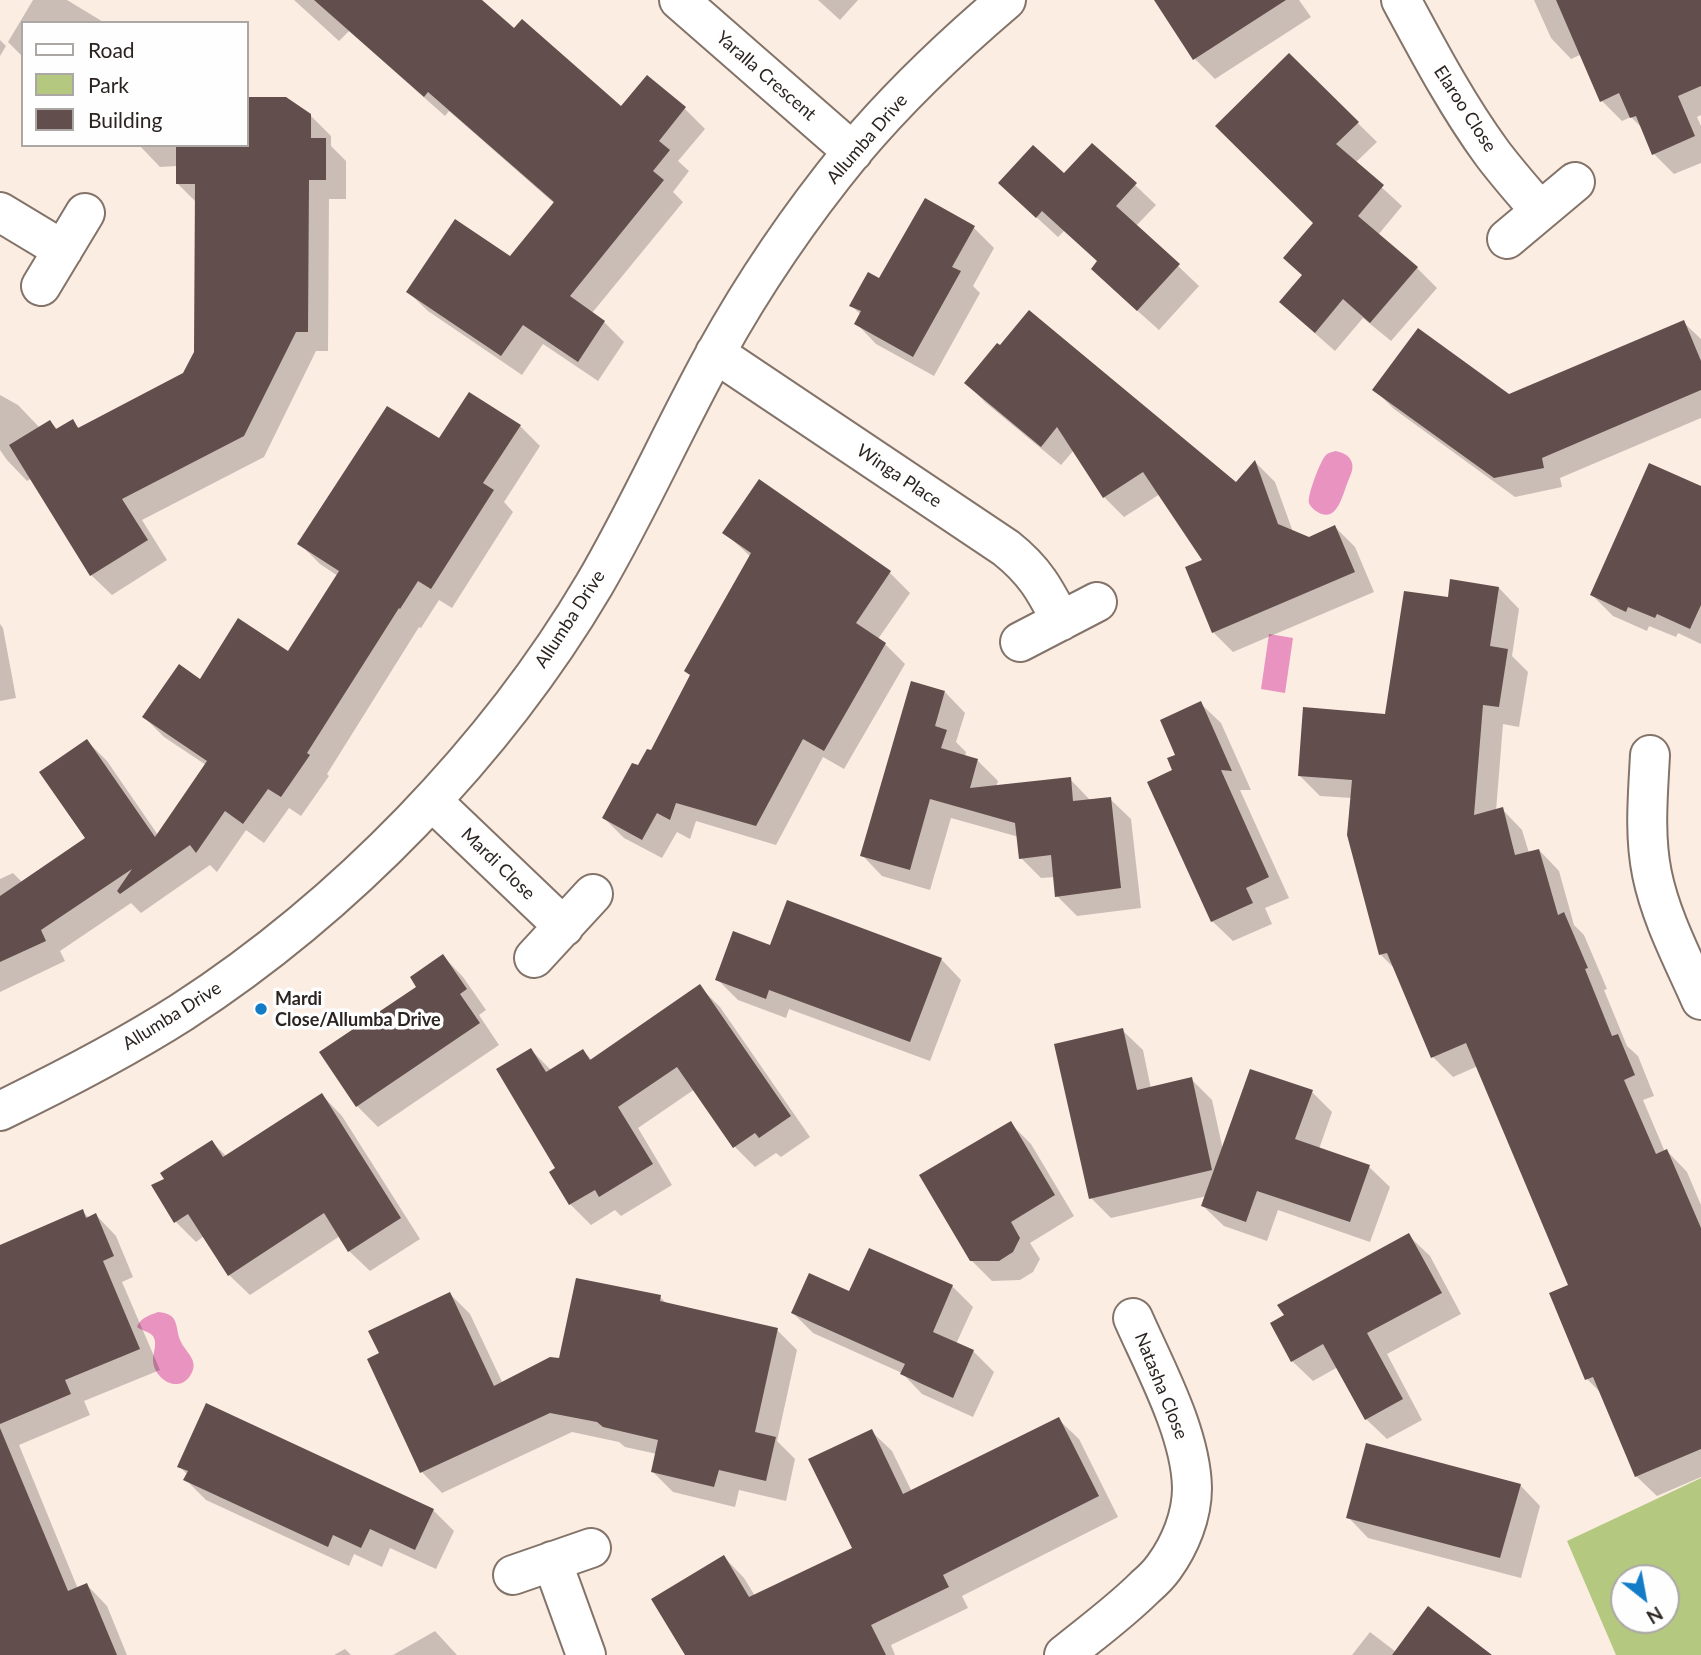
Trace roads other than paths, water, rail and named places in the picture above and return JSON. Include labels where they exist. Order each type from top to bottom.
[{"type":"street","name":"Yaralla Crescent","points":[[679,0],[853,152]]},
{"type":"street","name":"Allumba Drive","points":[[0,1111],[141,1037],[229,980],[323,905],[432,801],[503,716],[588,595],[715,353],[780,250],[853,152],[917,82],[1006,0]]},
{"type":"street","name":"Elaroo Close","points":[[1401,0],[1433,60],[1476,129],[1540,211]]},
{"type":"street","points":[[1507,239],[1575,182]]},
{"type":"street","points":[[0,212],[63,250]]},
{"type":"street","points":[[41,286],[85,213]]},
{"type":"street","name":"Winga Place","points":[[715,353],[1014,555],[1034,573],[1061,621]]},
{"type":"street","points":[[1020,642],[1097,602]]},
{"type":"street","points":[[1650,755],[1647,802],[1652,873],[1659,901],[1701,1000]]},
{"type":"street","name":"Mardi Close","points":[[432,801],[564,926]]},
{"type":"street","points":[[534,958],[593,894]]},
{"type":"street","name":"Natasha Close","points":[[1064,1655],[1116,1614],[1163,1569],[1178,1544],[1188,1519],[1192,1489],[1188,1458],[1178,1422],[1133,1318]]},
{"type":"street","points":[[513,1575],[591,1548]]},
{"type":"street","points":[[552,1561],[586,1655]]},
{"type":"place","name":"Mardi Close/Allumba Drive","points":[[261,1009]]}]
